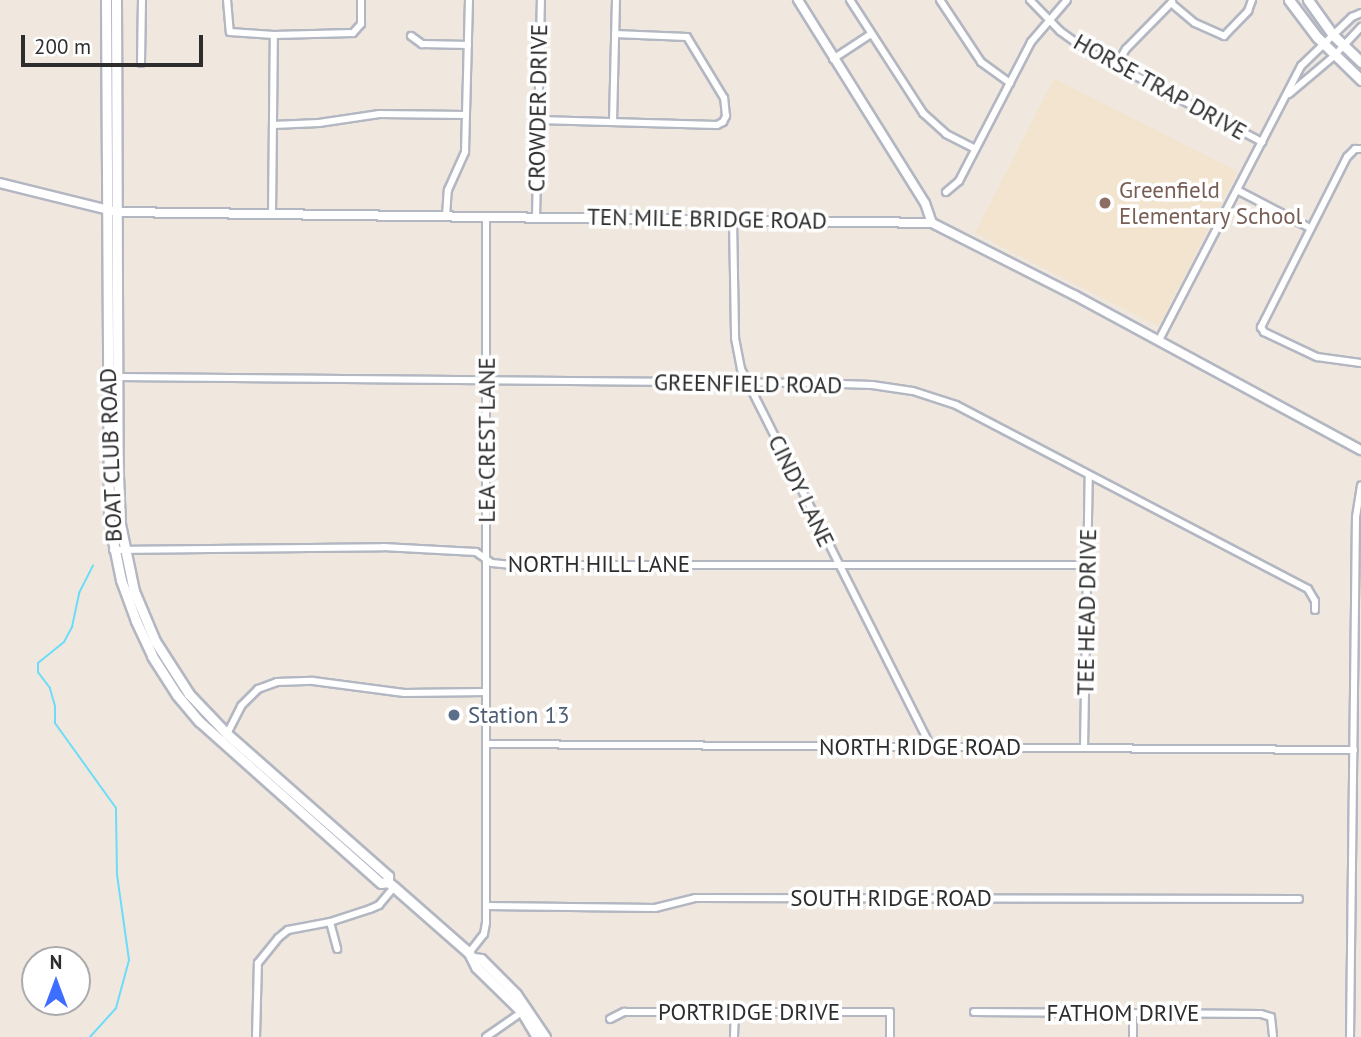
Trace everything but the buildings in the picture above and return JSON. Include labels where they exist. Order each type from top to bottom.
[{"type":"main road","name":"BOAT CLUB ROAD","points":[[106,0],[118,377],[118,550],[141,611],[169,666],[190,694],[227,734],[388,876],[391,885]]},
{"type":"main road","name":"BOAT CLUB ROAD","points":[[116,0],[108,453],[118,550],[136,621],[152,656],[177,695],[200,722],[381,883],[391,885],[472,956],[481,959],[516,994],[545,1037]]},
{"type":"main road","points":[[1289,0],[1324,45],[1361,80]]},
{"type":"main road","points":[[1308,0],[1343,46],[1361,62]]},
{"type":"main road","name":"BOAT CLUB ROAD","points":[[472,956],[476,967],[522,1012],[537,1037]]},
{"type":"street","points":[[141,63],[142,0]]},
{"type":"street","points":[[227,0],[230,32],[274,36],[353,33],[361,24],[361,0]]},
{"type":"street","points":[[446,216],[448,190],[465,152],[469,0]]},
{"type":"street","name":"CROWDER DRIVE","points":[[536,217],[541,0]]},
{"type":"street","points":[[612,122],[616,0]]},
{"type":"street","points":[[798,0],[925,203],[932,223]]},
{"type":"street","points":[[850,0],[929,121],[946,134],[975,149]]},
{"type":"street","points":[[940,0],[981,62],[1010,83]]},
{"type":"street","name":"HORSE TRAP DRIVE","points":[[1030,0],[1048,20],[1086,50],[1262,142]]},
{"type":"street","points":[[946,192],[956,186],[1031,42],[1068,0]]},
{"type":"street","points":[[1116,66],[1126,49],[1172,1],[1195,23],[1224,36],[1248,11],[1252,0]]},
{"type":"street","points":[[1159,340],[1289,94],[1301,66],[1361,13]]},
{"type":"street","points":[[1289,94],[1334,56],[1361,27]]},
{"type":"street","points":[[538,120],[717,125],[723,122],[726,116],[724,98],[687,37],[615,34]]},
{"type":"street","points":[[833,59],[871,34]]},
{"type":"street","points":[[272,214],[274,36]]},
{"type":"street","points":[[411,36],[422,44],[468,45]]},
{"type":"street","points":[[273,125],[319,123],[379,114],[466,115]]},
{"type":"street","points":[[1358,149],[1347,157],[1261,327],[1264,332],[1317,357],[1361,363]]},
{"type":"street","name":"TEN MILE BRIDGE ROAD","points":[[0,183],[112,211],[932,223],[1159,340],[1361,450]]},
{"type":"street","points":[[1237,190],[1310,228]]},
{"type":"street","name":"LEA CREST LANE","points":[[472,956],[484,934],[486,906],[486,216]]},
{"type":"street","name":"CINDY LANE","points":[[733,219],[735,338],[741,369],[931,747]]},
{"type":"street","name":"GREENFIELD ROAD","points":[[118,377],[872,385],[913,391],[956,405],[1308,589],[1315,601],[1315,610]]},
{"type":"street","name":"TEE HEAD DRIVE","points":[[1084,748],[1089,475]]},
{"type":"street","points":[[1350,1037],[1352,895],[1357,819],[1354,750],[1361,485]]},
{"type":"street","name":"NORTH HILL LANE","points":[[118,550],[383,547],[476,552],[492,563],[512,565],[1089,565]]},
{"type":"street","points":[[227,734],[241,706],[258,689],[277,682],[313,681],[404,693],[486,692]]},
{"type":"street","name":"NORTH RIDGE ROAD","points":[[486,744],[1354,750]]},
{"type":"street","points":[[256,1037],[258,963],[288,930],[330,922],[379,905],[391,885]]},
{"type":"street","points":[[1352,895],[1361,895]]},
{"type":"street","name":"SOUTH RIDGE ROAD","points":[[486,906],[655,908],[695,898],[1299,899]]},
{"type":"street","points":[[330,922],[337,949]]},
{"type":"street","points":[[1351,970],[1361,970]]},
{"type":"street","points":[[734,1037],[735,1010]]},
{"type":"street","points":[[486,1037],[522,1012]]},
{"type":"street","name":"PORTRIDGE DRIVE","points":[[610,1019],[624,1012],[890,1012],[890,1037]]},
{"type":"street","name":"FATHOM DRIVE","points":[[974,1013],[1261,1014],[1271,1017],[1273,1037]]},
{"type":"street","points":[[1133,1013],[1133,1037]]},
{"type":"shaded area","name":"Greenfield Elementary School","points":[[1054,78],[1238,172],[1159,327],[975,233]]},
{"type":"waterway","points":[[90,1037],[116,1008],[129,960],[117,875],[116,808],[55,723],[55,706],[50,688],[38,672],[38,663],[64,642],[72,627],[79,593],[93,565]]},
{"type":"place","name":"Greenfield Elementary School","points":[[1105,203]]},
{"type":"place","name":"Station 13","points":[[454,715]]}]
